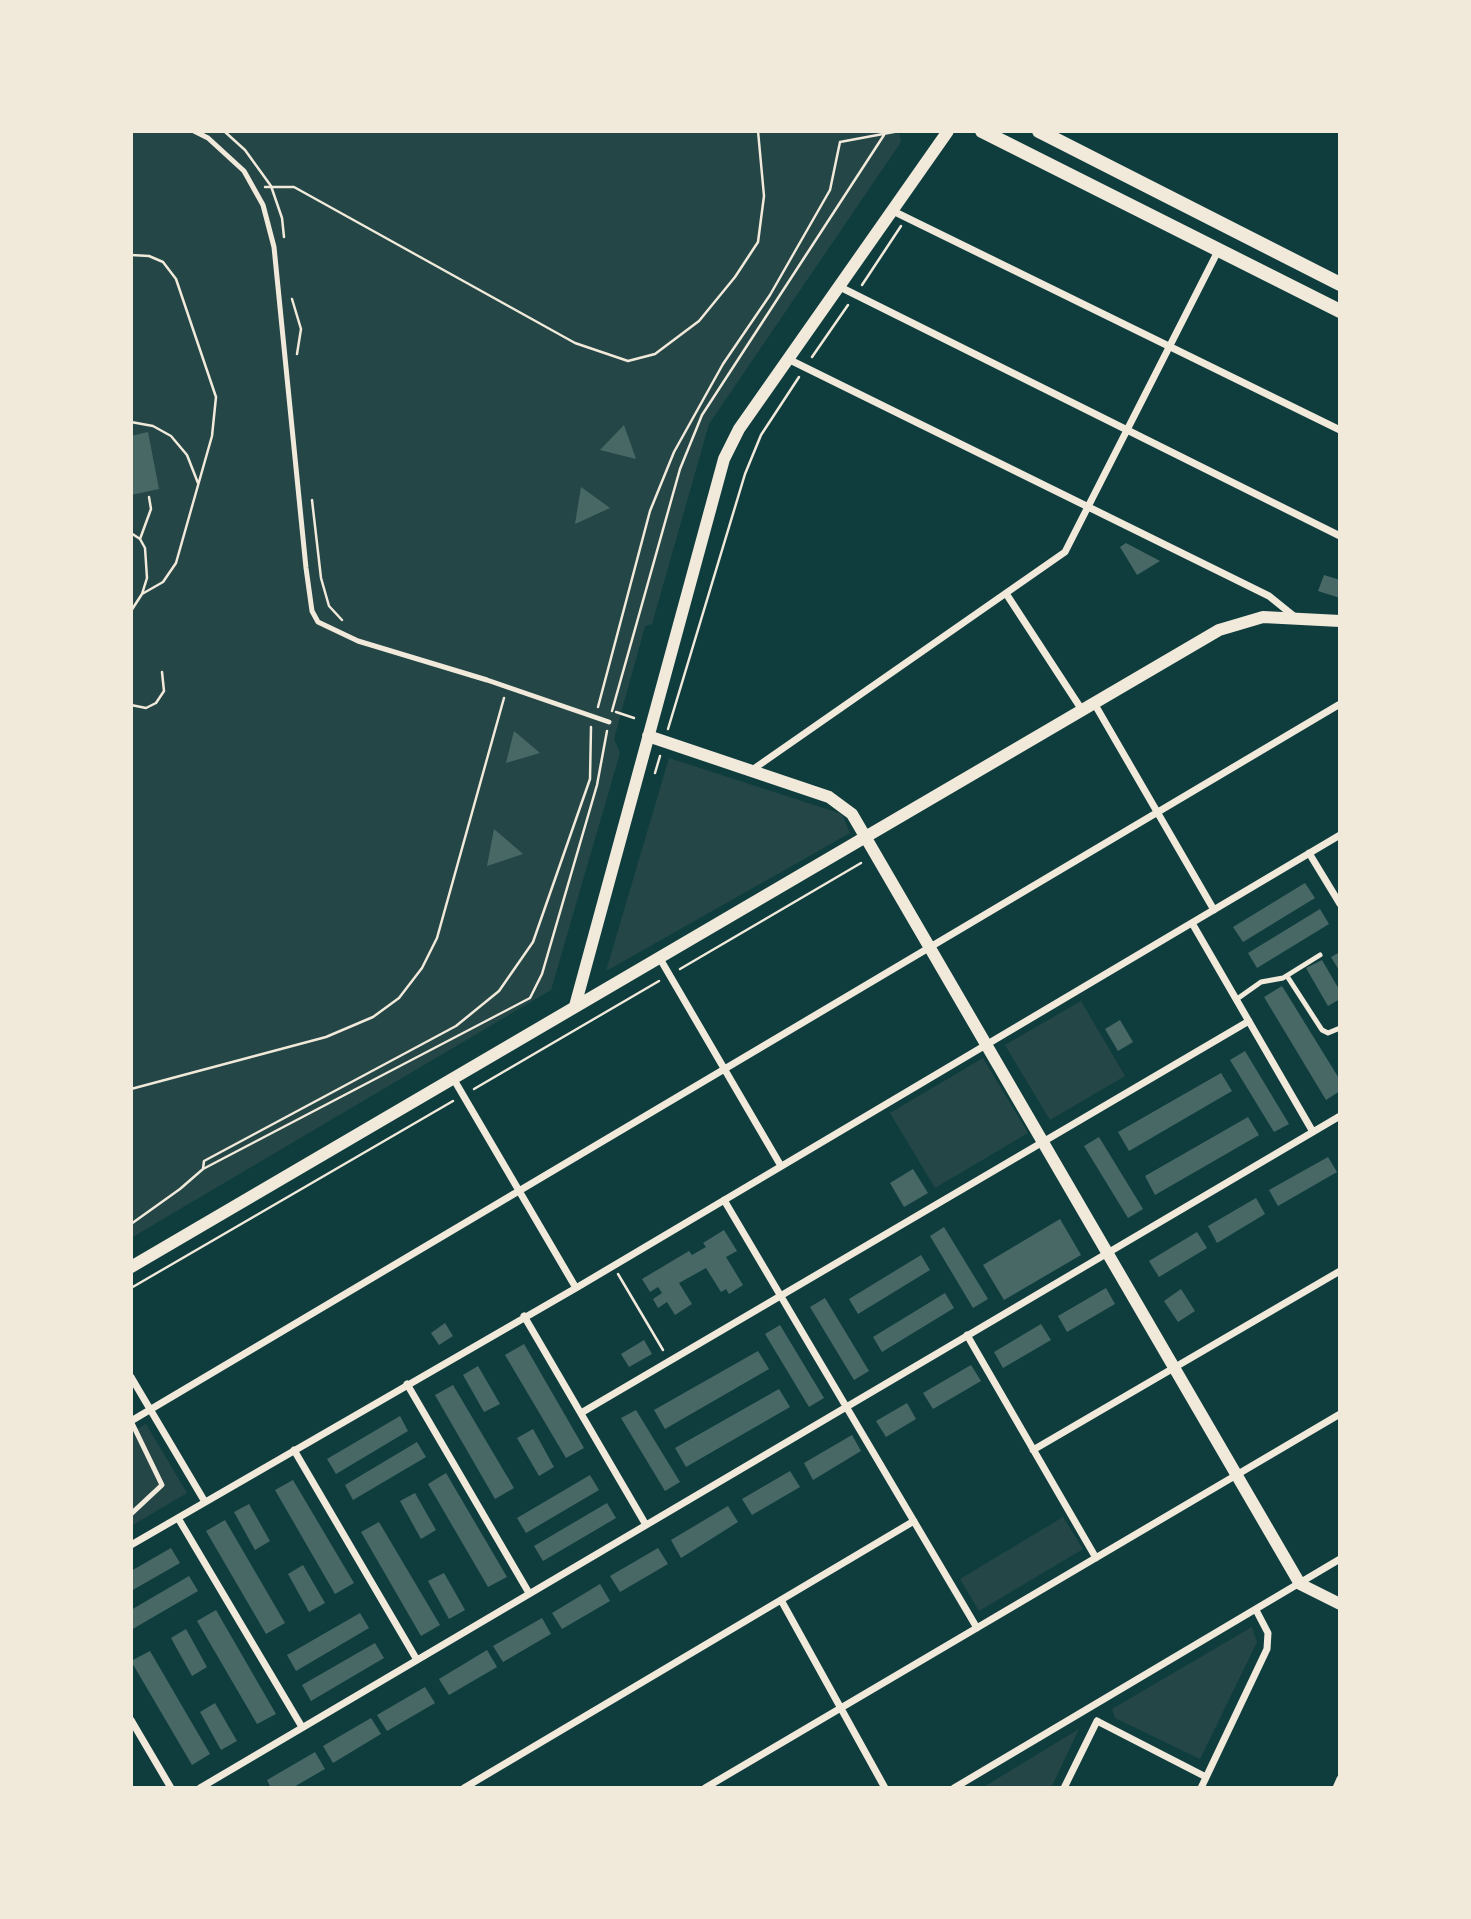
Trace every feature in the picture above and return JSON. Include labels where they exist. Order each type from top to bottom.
[{"type":"main road","points":[[982,131],[1340,311]]},
{"type":"main road","points":[[1039,131],[1340,284]]},
{"type":"street","points":[[575,1006],[724,460],[739,429],[948,131]]},
{"type":"street","points":[[893,211],[1340,430]]},
{"type":"street","points":[[752,771],[1061,556],[1089,507],[1218,251]]},
{"type":"street","points":[[839,287],[1340,536]]},
{"type":"street","points":[[788,359],[1269,596],[1296,618]]},
{"type":"street","points":[[1007,595],[1082,710]]},
{"type":"street","points":[[131,1267],[865,836],[1233,624],[1263,617],[1340,621]]},
{"type":"street","points":[[1094,703],[1214,909]]},
{"type":"street","points":[[131,1421],[1340,704]]},
{"type":"street","points":[[648,736],[838,801],[852,814],[1300,1584],[1340,1604]]},
{"type":"street","points":[[131,1545],[613,1266],[1340,835]]},
{"type":"street","points":[[1309,853],[1340,904]]},
{"type":"street","points":[[1192,922],[1313,1132]]},
{"type":"street","points":[[659,957],[781,1166]]},
{"type":"street","points":[[581,1413],[1250,1021]]},
{"type":"street","points":[[453,1078],[576,1287]]},
{"type":"street","points":[[200,1788],[1340,1116]]},
{"type":"street","points":[[724,1200],[978,1628]]},
{"type":"street","points":[[1033,1450],[1340,1271]]},
{"type":"street","points":[[524,1316],[646,1525]]},
{"type":"street","points":[[967,1335],[1096,1558]]},
{"type":"street","points":[[131,1377],[205,1502]]},
{"type":"street","points":[[407,1384],[529,1593]]},
{"type":"street","points":[[705,1788],[1340,1414]]},
{"type":"street","points":[[294,1450],[417,1660]]},
{"type":"street","points":[[178,1518],[302,1727]]},
{"type":"street","points":[[464,1788],[914,1521]]},
{"type":"street","points":[[954,1788],[1340,1559]]},
{"type":"street","points":[[781,1600],[885,1788]]},
{"type":"street","points":[[1201,1788],[1267,1649],[1268,1633],[1256,1610]]},
{"type":"street","points":[[1089,1709],[1097,1721],[1206,1777]]},
{"type":"street","points":[[131,1720],[171,1788]]},
{"type":"street","points":[[1065,1788],[1097,1721]]},
{"type":"street","points":[[1336,1788],[1340,1779]]},
{"type":"lane","points":[[194,131],[208,138],[244,172],[263,205],[274,247],[306,568],[312,611],[318,622],[358,641],[609,722]]},
{"type":"lane","points":[[1237,999],[1261,982],[1277,981],[1320,955]]},
{"type":"lane","points":[[1287,976],[1322,1030],[1328,1032],[1340,1028]]},
{"type":"lane","points":[[131,1421],[162,1485],[131,1514]]},
{"type":"path","points":[[224,131],[245,150],[271,186],[282,218],[285,244]]},
{"type":"path","points":[[254,188],[294,187],[575,343],[628,361],[655,354],[699,321],[735,277],[758,242],[764,196],[758,131]]},
{"type":"path","points":[[131,1224],[180,1189],[202,1169],[204,1161],[456,1026],[499,991],[533,942],[590,779],[594,717],[650,511],[674,452],[723,364],[769,295],[830,190],[840,142],[899,131]]},
{"type":"path","points":[[653,780],[753,452],[805,367],[907,218]]},
{"type":"path","points":[[131,255],[149,256],[163,262],[176,279],[216,397],[212,436],[176,563],[163,582],[142,594]]},
{"type":"path","points":[[290,296],[301,329],[297,365]]},
{"type":"path","points":[[131,422],[153,426],[171,436],[187,455],[198,483]]},
{"type":"path","points":[[311,495],[321,578],[329,606],[350,624]]},
{"type":"path","points":[[140,539],[151,509],[149,497]]},
{"type":"path","points":[[131,533],[140,539],[145,548],[147,578],[142,594],[131,611]]},
{"type":"path","points":[[131,705],[146,708],[156,703],[164,691],[162,672]]},
{"type":"path","points":[[131,1089],[326,1037],[373,1017],[399,998],[422,968],[437,938],[507,687]]},
{"type":"path","points":[[586,703],[634,718]]},
{"type":"path","points":[[131,1288],[861,863]]},
{"type":"path","points":[[613,1266],[670,1362]]},
{"type":"shaded area","points":[[131,131],[899,131],[901,142],[709,424],[652,624],[645,626],[614,739],[620,753],[551,990],[131,1238]]},
{"type":"shaded area","points":[[669,758],[842,814],[850,833],[606,971]]},
{"type":"shaded area","points":[[1081,1001],[1125,1076],[1050,1120],[1005,1045]]},
{"type":"shaded area","points":[[983,1058],[1028,1133],[935,1188],[890,1113]]},
{"type":"shaded area","points":[[146,1424],[187,1493],[131,1526],[131,1433]]},
{"type":"shaded area","points":[[1063,1517],[1083,1549],[979,1611],[960,1579]]},
{"type":"shaded area","points":[[1252,1627],[1257,1642],[1200,1759],[1115,1718],[1112,1709]]},
{"type":"shaded area","points":[[1079,1729],[1051,1788],[982,1788]]},
{"type":"building","points":[[624,425],[636,459],[600,450]]},
{"type":"building","points":[[148,432],[159,489],[131,495],[131,436]]},
{"type":"building","points":[[581,487],[610,508],[575,524]]},
{"type":"building","points":[[1126,543],[1160,561],[1137,575],[1120,547]]},
{"type":"building","points":[[1324,575],[1340,580],[1340,598],[1318,591]]},
{"type":"building","points":[[514,731],[540,753],[506,763]]},
{"type":"building","points":[[494,829],[523,854],[487,866]]},
{"type":"building","points":[[1305,883],[1315,898],[1243,942],[1233,927]]},
{"type":"building","points":[[1320,909],[1329,924],[1257,968],[1248,953]]},
{"type":"building","points":[[1340,952],[1340,972],[1331,957]]},
{"type":"building","points":[[1322,960],[1340,991],[1340,999],[1328,1006],[1306,968]]},
{"type":"building","points":[[1282,986],[1340,1080],[1340,1091],[1326,1100],[1264,997]]},
{"type":"building","points":[[1120,1020],[1133,1042],[1118,1051],[1105,1029]]},
{"type":"building","points":[[1245,1051],[1289,1124],[1274,1132],[1230,1060]]},
{"type":"building","points":[[1221,1073],[1232,1091],[1129,1151],[1118,1132]]},
{"type":"building","points":[[1248,1117],[1259,1135],[1155,1195],[1145,1176]]},
{"type":"building","points":[[1099,1137],[1143,1209],[1128,1218],[1084,1146]]},
{"type":"building","points":[[1328,1157],[1337,1172],[1278,1206],[1269,1190]]},
{"type":"building","points":[[913,1169],[928,1193],[904,1207],[890,1183]]},
{"type":"building","points":[[1256,1198],[1265,1214],[1217,1243],[1208,1226]]},
{"type":"building","points":[[1060,1219],[1081,1255],[1004,1300],[983,1265]]},
{"type":"building","points":[[944,1227],[988,1299],[973,1308],[930,1236]]},
{"type":"building","points":[[724,1230],[737,1251],[726,1257],[743,1285],[729,1294],[726,1289],[721,1292],[706,1268],[679,1283],[692,1304],[675,1315],[667,1302],[658,1308],[653,1299],[662,1293],[658,1287],[650,1292],[642,1279],[689,1251],[692,1255],[706,1247],[703,1243]]},
{"type":"building","points":[[1197,1232],[1207,1248],[1159,1277],[1149,1261]]},
{"type":"building","points":[[921,1255],[930,1270],[858,1314],[849,1299]]},
{"type":"building","points":[[1106,1288],[1115,1304],[1067,1332],[1058,1316]]},
{"type":"building","points":[[1181,1289],[1195,1311],[1178,1322],[1164,1301]]},
{"type":"building","points":[[945,1293],[954,1308],[882,1352],[873,1337]]},
{"type":"building","points":[[825,1298],[869,1371],[854,1380],[810,1307]]},
{"type":"building","points":[[445,1323],[453,1336],[439,1345],[431,1333]]},
{"type":"building","points":[[1041,1324],[1051,1340],[1003,1368],[994,1352]]},
{"type":"building","points":[[780,1325],[824,1398],[809,1407],[765,1334]]},
{"type":"building","points":[[644,1340],[652,1354],[629,1367],[621,1354]]},
{"type":"building","points":[[524,1344],[584,1448],[566,1458],[505,1355]]},
{"type":"building","points":[[758,1351],[769,1369],[665,1429],[654,1410]]},
{"type":"building","points":[[971,1365],[981,1381],[933,1409],[923,1393]]},
{"type":"building","points":[[478,1366],[500,1404],[484,1412],[463,1375]]},
{"type":"building","points":[[453,1385],[514,1488],[495,1499],[435,1395]]},
{"type":"building","points":[[779,1389],[790,1407],[686,1467],[675,1448]]},
{"type":"building","points":[[907,1403],[916,1419],[886,1437],[876,1421]]},
{"type":"building","points":[[636,1410],[680,1482],[665,1491],[621,1418]]},
{"type":"building","points":[[400,1416],[408,1431],[336,1474],[327,1459]]},
{"type":"building","points":[[533,1429],[554,1467],[539,1476],[517,1438]]},
{"type":"building","points":[[852,1435],[861,1451],[813,1480],[804,1463]]},
{"type":"building","points":[[417,1442],[426,1457],[353,1500],[345,1485]]},
{"type":"building","points":[[790,1471],[800,1487],[752,1515],[742,1499]]},
{"type":"building","points":[[446,1473],[507,1577],[488,1587],[428,1484]]},
{"type":"building","points":[[590,1475],[599,1490],[526,1533],[517,1518]]},
{"type":"building","points":[[293,1480],[354,1583],[335,1594],[275,1490]]},
{"type":"building","points":[[415,1493],[436,1530],[421,1539],[400,1501]]},
{"type":"building","points":[[607,1503],[616,1518],[543,1561],[534,1546]]},
{"type":"building","points":[[249,1504],[270,1541],[255,1550],[234,1512]]},
{"type":"building","points":[[728,1506],[738,1522],[681,1558],[671,1540]]},
{"type":"building","points":[[225,1520],[285,1623],[266,1634],[206,1531]]},
{"type":"building","points":[[379,1522],[440,1625],[421,1636],[361,1532]]},
{"type":"building","points":[[171,1548],[180,1563],[131,1591],[131,1571]]},
{"type":"building","points":[[658,1548],[668,1564],[620,1592],[610,1576]]},
{"type":"building","points":[[303,1565],[325,1603],[309,1612],[288,1574]]},
{"type":"building","points":[[444,1573],[465,1610],[449,1619],[428,1581]]},
{"type":"building","points":[[189,1576],[198,1591],[131,1630],[131,1610]]},
{"type":"building","points":[[600,1584],[610,1601],[562,1629],[552,1613]]},
{"type":"building","points":[[216,1610],[276,1714],[257,1724],[197,1621]]},
{"type":"building","points":[[360,1613],[369,1628],[296,1671],[287,1655]]},
{"type":"building","points":[[542,1618],[551,1634],[503,1662],[493,1646]]},
{"type":"building","points":[[186,1629],[207,1667],[192,1676],[171,1638]]},
{"type":"building","points":[[375,1643],[384,1658],[311,1701],[302,1685]]},
{"type":"building","points":[[487,1650],[497,1667],[449,1695],[439,1679]]},
{"type":"building","points":[[150,1651],[210,1754],[192,1765],[131,1661]]},
{"type":"building","points":[[425,1687],[435,1703],[387,1731],[377,1715]]},
{"type":"building","points":[[215,1703],[237,1741],[221,1750],[200,1712]]},
{"type":"building","points":[[371,1718],[381,1734],[333,1763],[323,1746]]},
{"type":"building","points":[[315,1752],[325,1769],[292,1788],[271,1788],[267,1780]]}]
